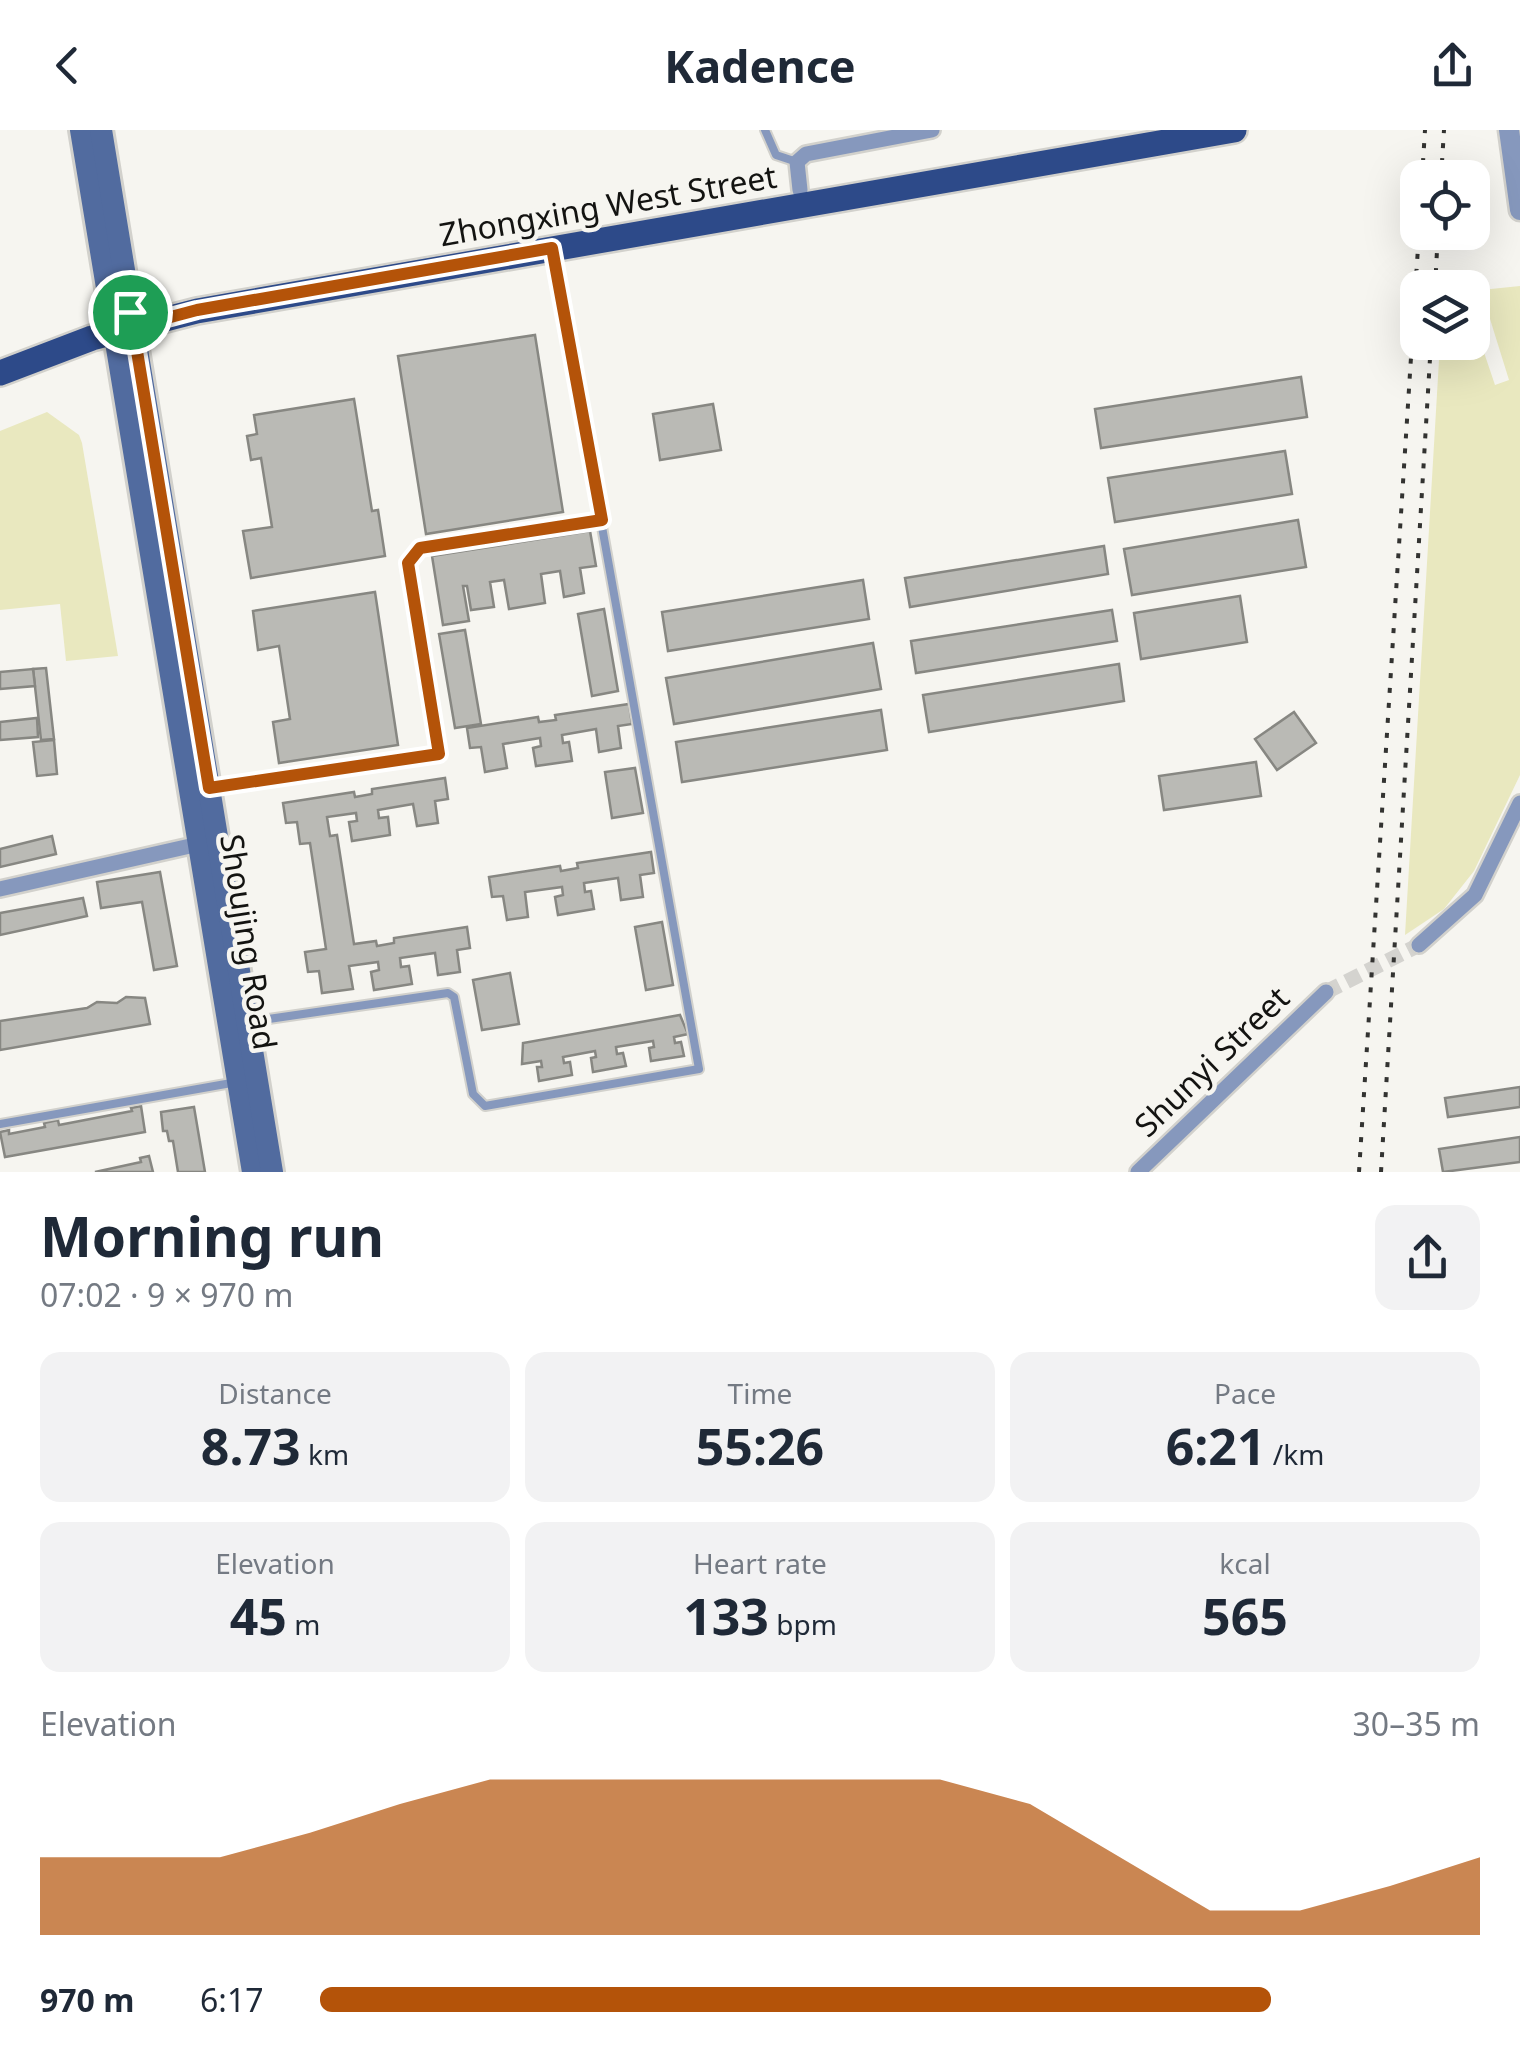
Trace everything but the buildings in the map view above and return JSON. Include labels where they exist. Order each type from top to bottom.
[{"type":"main road","name":"Shoujing Road","points":[[81,130],[122,322],[209,788],[272,1172]]},
{"type":"main road","name":"Shoujing Road","points":[[101,130],[122,322],[199,844],[253,1172]]},
{"type":"main road","name":"Zhongxing West Street","points":[[0,374],[194,295],[1133,130]]},
{"type":"main road","name":"Zhongxing West Street","points":[[0,357],[122,322],[1234,130]]},
{"type":"street","points":[[800,190],[797,162],[814,151],[932,130]]},
{"type":"street","points":[[1509,130],[1520,210]]},
{"type":"street","points":[[1419,945],[1475,895],[1520,804]]},
{"type":"street","points":[[0,888],[199,844]]},
{"type":"street","name":"Shunyi Street","points":[[1138,1172],[1326,992]]},
{"type":"lane","points":[[764,130],[776,155],[797,162]]},
{"type":"lane","points":[[248,1022],[448,993],[454,997],[473,1094],[485,1106],[698,1069],[552,248]]},
{"type":"lane","points":[[209,788],[439,754],[408,563],[420,548],[602,520]]},
{"type":"lane","points":[[0,1124],[238,1082]]},
{"type":"green space","points":[[1520,286],[1520,775],[1474,871],[1444,909],[1405,935],[1439,360],[1487,360],[1495,385],[1509,380],[1490,319],[1490,289]]},
{"type":"green space","points":[[47,412],[79,435],[82,443],[118,656],[66,661],[60,604],[0,610],[0,431]]},
{"type":"tunnel","points":[[1326,992],[1419,945]]},
{"type":"railway","points":[[1423,160],[1425,130]]},
{"type":"railway","points":[[1442,160],[1444,130]]},
{"type":"railway","points":[[1359,1172],[1418,250]]},
{"type":"railway","points":[[1436,270],[1437,250]]},
{"type":"railway","points":[[1381,1172],[1430,360]]},
{"type":"route","points":[[130,312],[112,317],[114,332],[133,327],[209,788],[439,754],[408,563],[420,548],[602,520],[552,248],[197,310],[133,327],[130,312]]}]
